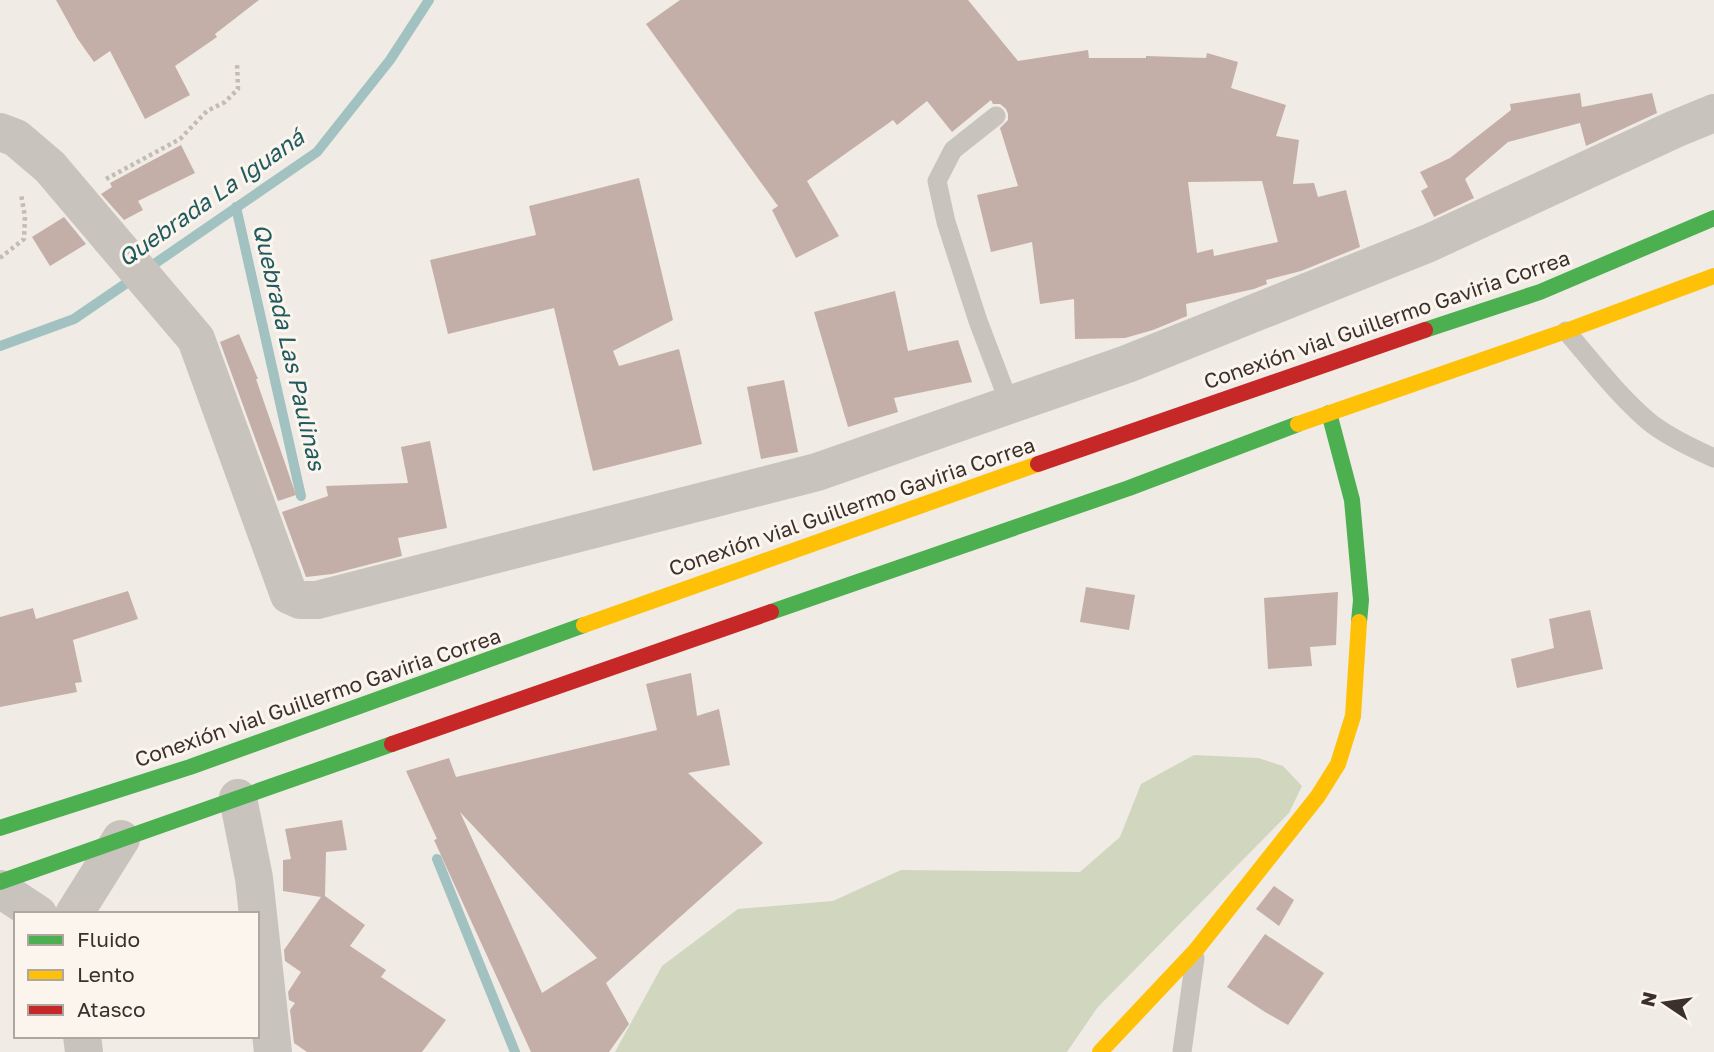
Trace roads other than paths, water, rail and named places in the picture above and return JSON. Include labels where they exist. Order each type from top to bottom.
[{"type":"main road","name":"Conexión vial Guillermo Gaviria Correa","points":[[0,828],[190,767],[850,529],[1384,343],[1540,292],[1714,218]]},
{"type":"main road","points":[[0,882],[1129,488],[1329,413],[1566,331],[1714,276]]},
{"type":"main road","points":[[1100,1052],[1196,950],[1318,796],[1338,764],[1353,716],[1361,600],[1352,500],[1329,413]]},
{"type":"street","points":[[8,135],[50,167],[196,339],[289,595],[300,600],[317,600],[817,472],[1010,405],[1127,364],[1429,243],[1714,113]]},
{"type":"street","points":[[238,798],[254,878],[258,912]]},
{"type":"street","points":[[75,912],[121,839]]},
{"type":"street","points":[[0,889],[35,912]]},
{"type":"street","points":[[259,924],[273,1052]]},
{"type":"lane","points":[[996,116],[953,150],[937,181],[946,222],[978,321],[1010,405]]},
{"type":"lane","points":[[1566,331],[1612,386],[1649,422],[1714,458]]},
{"type":"lane","points":[[1182,1052],[1196,950]]},
{"type":"waterway","name":"Quebrada La Iguaná","points":[[147,269],[317,152],[390,60],[429,0]]},
{"type":"waterway","name":"Quebrada Las Paulinas","points":[[236,207],[301,496]]},
{"type":"waterway","name":"Quebrada La Iguaná","points":[[0,346],[74,319],[134,278]]},
{"type":"waterway","name":"Quebrada Las Paulinas","points":[[437,859],[515,1052]]}]
